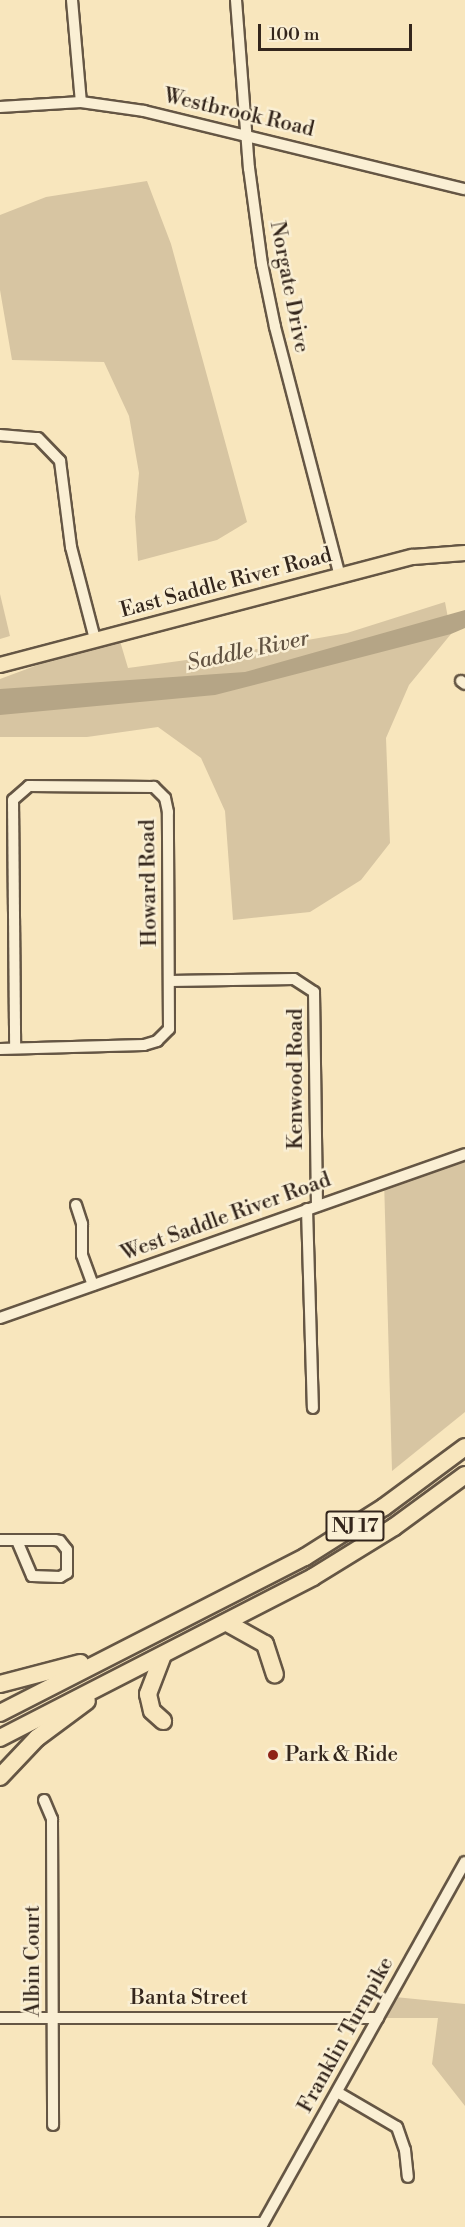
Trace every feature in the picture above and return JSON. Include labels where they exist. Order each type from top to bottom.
[{"type":"highway","name":"NJ 17","points":[[0,1713],[305,1557],[384,1507],[465,1447]]},
{"type":"highway","name":"NJ 17","points":[[0,1738],[129,1671],[229,1623],[354,1553],[465,1475]]},
{"type":"highway","points":[[229,1623],[265,1644],[274,1674]]},
{"type":"highway","points":[[0,1684],[119,1652]]},
{"type":"highway","points":[[162,1655],[148,1694],[152,1711],[163,1721]]},
{"type":"highway","points":[[0,1777],[48,1729],[129,1671]]},
{"type":"main road","name":"East Saddle River Road","points":[[0,665],[413,557],[465,553]]},
{"type":"street","points":[[72,0],[81,102]]},
{"type":"street","name":"Norgate Drive","points":[[236,0],[250,136],[255,222],[275,327],[340,576]]},
{"type":"street","name":"Westbrook Road","points":[[0,107],[81,102],[144,111],[465,189]]},
{"type":"street","points":[[0,435],[38,438],[60,461],[71,547],[95,639]]},
{"type":"street","name":"Howard Road","points":[[15,1046],[12,807],[23,789],[150,786],[162,794],[168,812],[170,981]]},
{"type":"street","name":"Kenwood Road","points":[[170,981],[294,979],[314,992],[312,1207]]},
{"type":"street","points":[[0,1049],[15,1046],[144,1045],[157,1041],[171,1021],[170,981]]},
{"type":"street","name":"West Saddle River Road","points":[[0,1318],[465,1154]]},
{"type":"street","points":[[76,1205],[82,1224],[82,1255],[93,1285]]},
{"type":"street","points":[[312,1207],[313,1408]]},
{"type":"street","points":[[0,1540],[16,1540],[64,1543],[68,1550],[67,1573],[60,1577],[32,1576],[16,1540]]},
{"type":"street","name":"Albin Court","points":[[44,1800],[52,1819],[53,2125]]},
{"type":"street","name":"Franklin Turnpike","points":[[262,2225],[465,1862]]},
{"type":"street","name":"Banta Street","points":[[0,2018],[378,2018]]},
{"type":"street","points":[[337,2092],[397,2127],[405,2150],[408,2177]]},
{"type":"street","points":[[0,2223],[262,2225]]},
{"type":"shaded area","points":[[147,181],[171,244],[247,522],[217,540],[138,561],[135,517],[139,473],[129,416],[104,362],[12,360],[0,290],[0,215],[46,197]]},
{"type":"shaded area","points":[[0,594],[10,636],[0,639]]},
{"type":"shaded area","points":[[445,602],[451,634],[409,685],[386,738],[390,843],[361,880],[310,912],[233,920],[225,811],[201,758],[158,727],[87,737],[0,737],[0,679],[51,660],[120,641],[128,668],[223,655],[347,633]]},
{"type":"shaded area","points":[[465,610],[465,628],[451,634],[215,695],[0,715],[0,689],[245,672]]},
{"type":"shaded area","points":[[465,1153],[465,1412],[392,1471],[384,1179]]},
{"type":"shaded area","points":[[395,1997],[465,2004],[465,2106],[432,2064],[438,2018],[378,2018],[388,2011]]},
{"type":"place","name":"Park & Ride","points":[[273,1755]]},
{"type":"water label","name":"Saddle River","points":[[248,651]]}]
